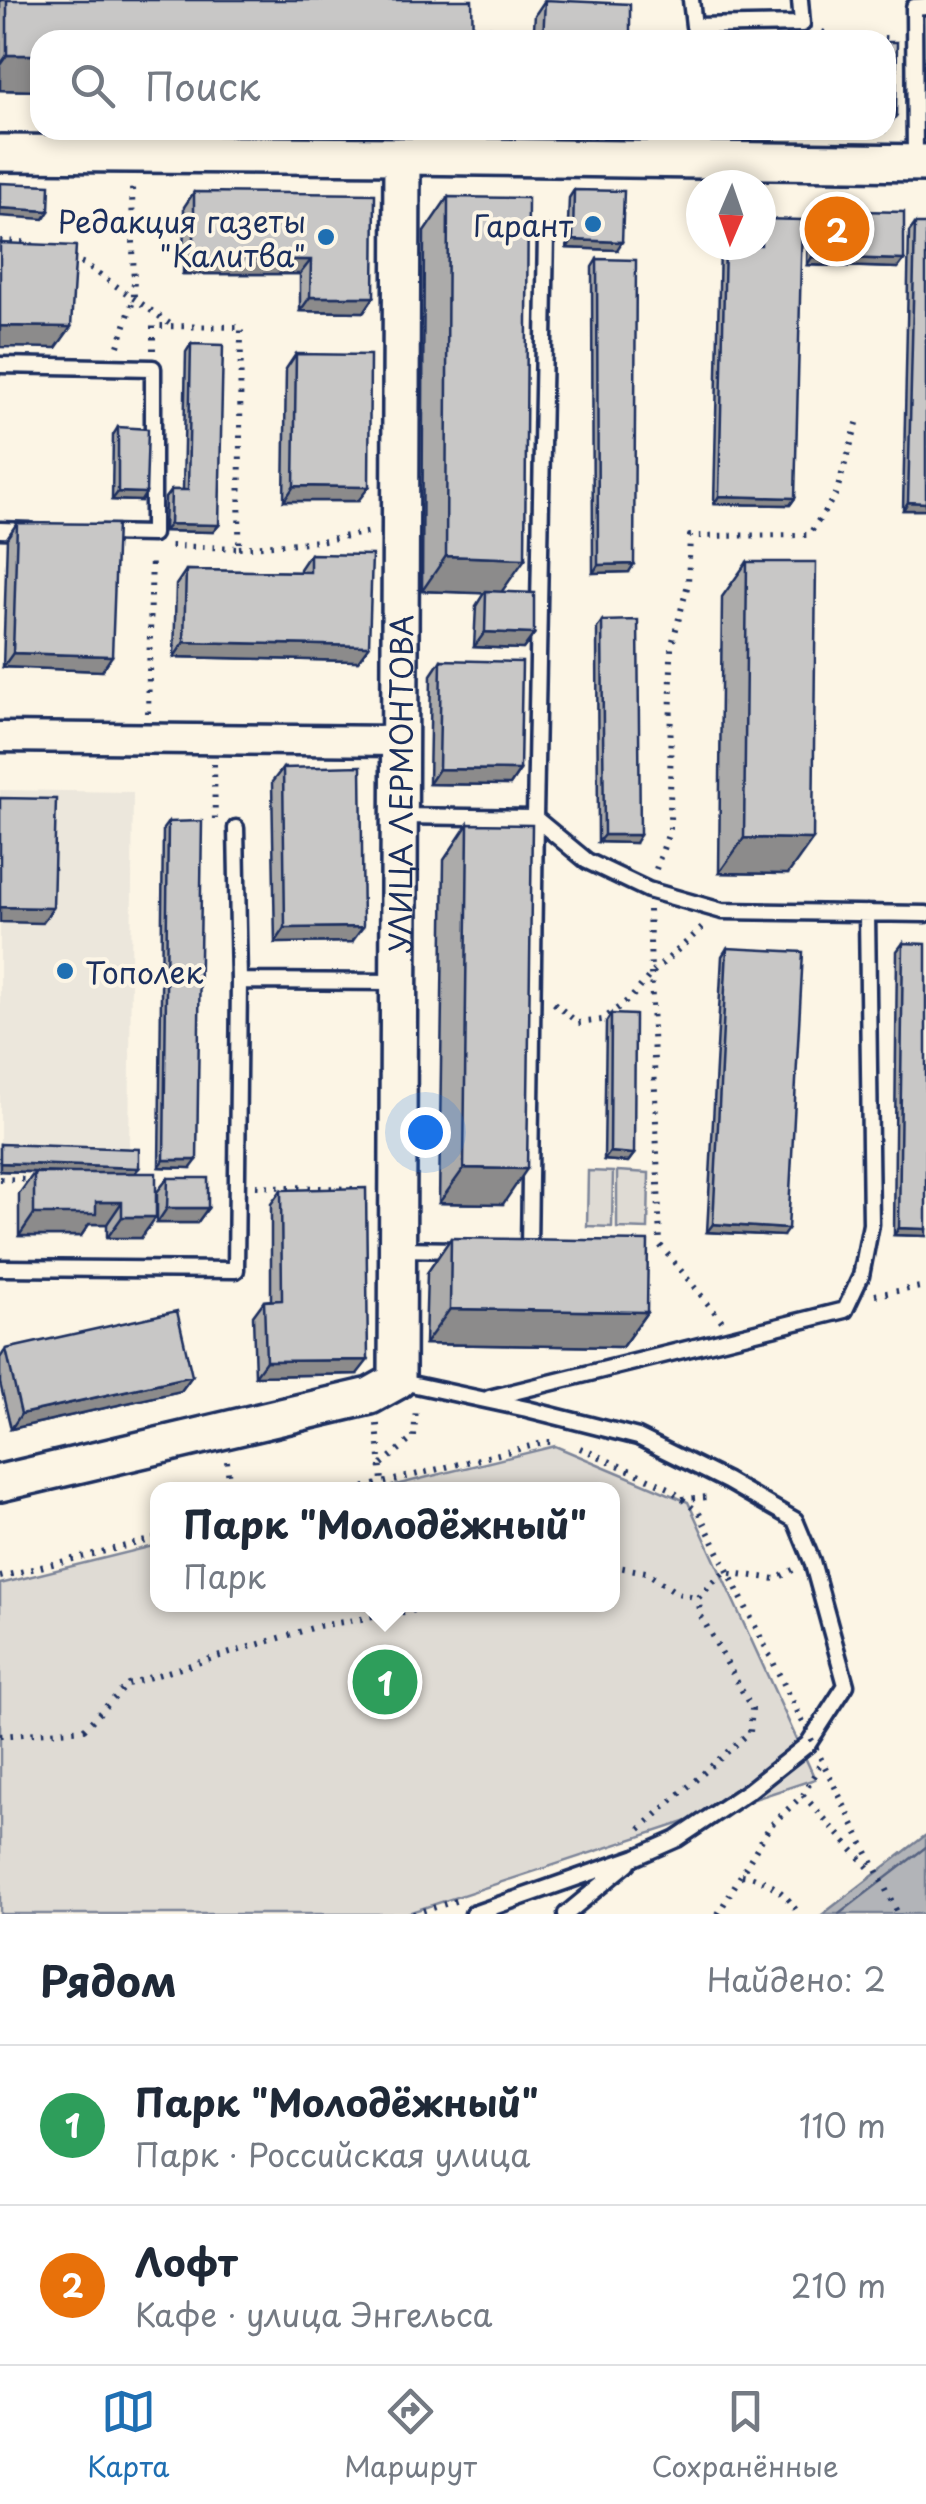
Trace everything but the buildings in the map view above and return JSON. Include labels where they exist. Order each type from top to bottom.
[{"type":"street","points":[[0,153],[402,156],[703,145],[920,163]]},
{"type":"street","name":"УЛИЦА ЛЕРМОНТОВА","points":[[381,1392],[396,1249],[402,156]]},
{"type":"street","points":[[0,737],[400,741]]},
{"type":"street","points":[[0,1483],[381,1392]]},
{"type":"lane","points":[[692,0],[696,30]]},
{"type":"lane","points":[[731,30],[802,24],[800,0]]},
{"type":"lane","points":[[920,163],[914,7],[926,6]]},
{"type":"lane","points":[[510,1250],[529,1250],[546,234]]},
{"type":"lane","points":[[0,366],[153,368],[152,534],[95,532]]},
{"type":"lane","points":[[0,530],[38,531]]},
{"type":"lane","points":[[399,816],[535,818],[587,861],[648,890],[722,910],[926,914]]},
{"type":"lane","points":[[0,1268],[236,1270],[236,828]]},
{"type":"lane","points":[[483,1399],[845,1310],[860,1276],[871,1224],[867,913]]},
{"type":"lane","points":[[239,981],[398,982]]},
{"type":"lane","points":[[396,1249],[471,1250]]},
{"type":"lane","points":[[381,1392],[483,1399],[638,1437],[727,1480],[796,1520],[812,1561],[846,1685],[808,1744],[750,1790],[677,1839],[473,1914]]},
{"type":"lane","points":[[566,1914],[636,1856]]},
{"type":"path","points":[[802,24],[817,30]]},
{"type":"path","points":[[896,37],[914,37]]},
{"type":"path","points":[[112,368],[134,298],[132,180]]},
{"type":"path","points":[[0,242],[22,242],[38,248]]},
{"type":"path","points":[[69,259],[85,264],[174,326]]},
{"type":"path","points":[[153,368],[153,326],[241,327],[239,548]]},
{"type":"path","points":[[735,1337],[660,1245],[648,890],[670,829],[671,648],[688,584],[690,536],[809,535],[836,494],[858,420]]},
{"type":"path","points":[[152,534],[168,546],[239,548],[319,541],[376,530]]},
{"type":"path","points":[[148,720],[152,534]]},
{"type":"path","points":[[532,1005],[556,1003],[578,1023],[602,1020],[631,998],[651,974],[722,910]]},
{"type":"path","points":[[0,1178],[40,1180]]},
{"type":"path","points":[[237,1186],[371,1189]]},
{"type":"path","points":[[849,1300],[926,1286]]},
{"type":"path","points":[[381,1465],[414,1437],[416,1407],[381,1392],[381,1465],[382,1482],[547,1442],[567,1442]]},
{"type":"path","points":[[530,1434],[567,1442],[669,1488],[699,1513],[898,1914]]},
{"type":"path","points":[[0,1577],[150,1540]]},
{"type":"path","points":[[698,1598],[724,1572],[776,1579],[812,1561]]},
{"type":"path","points":[[620,1567],[646,1572],[677,1593],[698,1598]]},
{"type":"path","points":[[627,1841],[750,1732],[752,1709],[701,1616],[698,1598]]},
{"type":"path","points":[[0,1736],[84,1728],[128,1684],[318,1626],[403,1612]]},
{"type":"path","points":[[718,1914],[770,1826],[803,1796],[820,1767],[818,1730]]},
{"type":"path","points":[[803,1796],[869,1868]]},
{"type":"path","points":[[742,1875],[756,1876],[792,1900],[798,1914]]},
{"type":"path","points":[[412,1914],[464,1898]]},
{"type":"shaded area","name":"Тополек","points":[[0,790],[133,792],[129,1152],[0,1149]]},
{"type":"shaded area","points":[[588,1171],[613,1172],[612,1227],[587,1226]]},
{"type":"shaded area","points":[[617,1171],[649,1173],[648,1229],[617,1228]]},
{"type":"shaded area","points":[[555,1446],[688,1502],[815,1779],[405,1914],[0,1914],[0,1584],[150,1547],[150,1612],[620,1612],[620,1482],[408,1482]]},
{"type":"water","points":[[926,1835],[926,1914],[823,1914]]},
{"type":"place","name":"Гарант","points":[[593,224]]},
{"type":"place","name":"Лофт","points":[[837,229]]},
{"type":"place","name":"Редакция газеты \"Калитва\"","points":[[326,237]]},
{"type":"place","name":"Тополек","points":[[65,971]]},
{"type":"place","name":"Парк \"Молодёжный\"","points":[[385,1682]]}]
